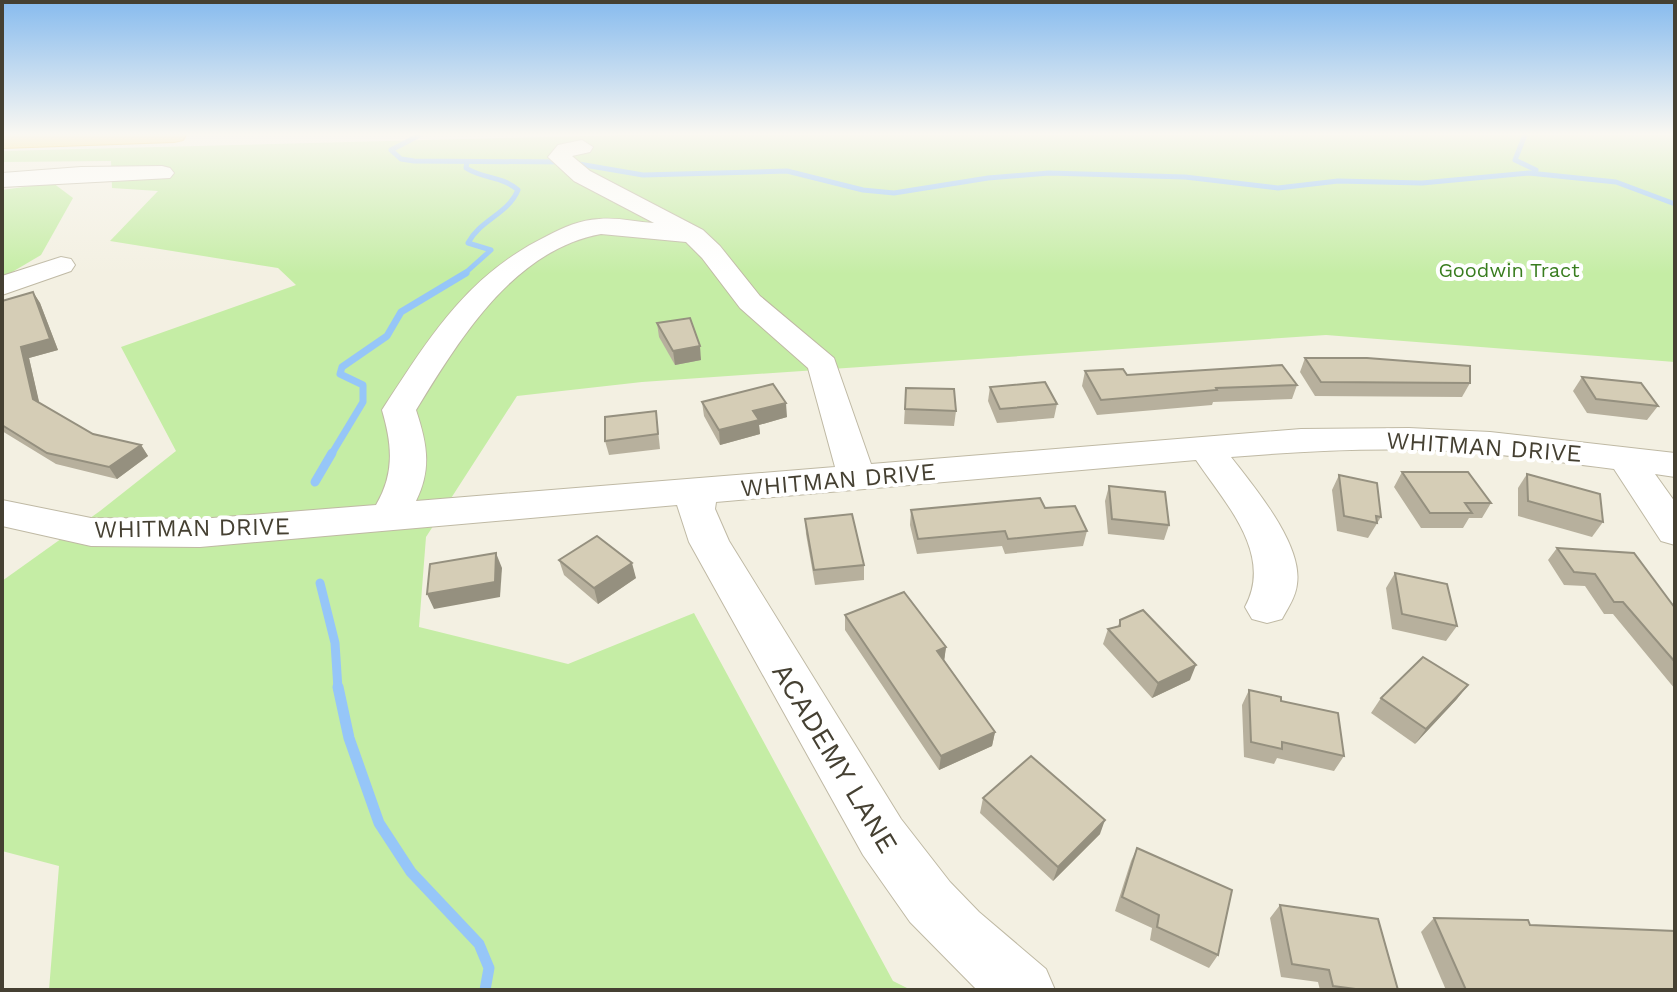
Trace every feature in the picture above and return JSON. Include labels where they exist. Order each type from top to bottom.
[{"type":"street","points":[[609,181],[694,236],[711,252],[750,302],[823,365],[856,477]]},
{"type":"street","points":[[387,518],[407,488],[410,448],[399,410],[440,345],[487,287],[535,252],[579,230],[614,227],[694,236]]},
{"type":"street","points":[[2,286],[61,265]]},
{"type":"street","name":"WHITMAN DRIVE","points":[[2,513],[63,528],[125,533],[200,533],[1301,440],[1409,439],[1490,443],[1675,465]]},
{"type":"street","points":[[1206,448],[1268,542],[1278,575],[1276,591],[1267,607]]},
{"type":"street","points":[[1625,459],[1675,531]]},
{"type":"street","name":"ACADEMY LANE","points":[[698,492],[696,509],[704,534],[891,855],[954,931],[992,966],[1025,990]]},
{"type":"green space","name":"Goodwin Tract","points":[[112,181],[1675,181],[1675,362],[1326,335],[642,382],[517,396],[426,537],[419,627],[568,664],[694,613],[893,981],[911,990],[49,990],[59,866],[2,851],[2,581],[100,511],[176,451],[121,347],[296,285],[278,268],[110,241],[158,191],[112,188]]},
{"type":"green space","points":[[53,183],[73,198],[41,255],[2,278],[2,190]]},
{"type":"building","points":[[33,292],[50,339],[21,347],[33,399],[93,434],[141,445],[109,467],[47,453],[2,425],[2,301]]},
{"type":"building","points":[[690,318],[700,346],[673,351],[657,323]]},
{"type":"building","points":[[1305,358],[1367,358],[1470,366],[1470,383],[1321,382]]},
{"type":"building","points":[[1282,365],[1297,385],[1216,388],[1101,400],[1085,371],[1123,369],[1127,375]]},
{"type":"building","points":[[1582,377],[1641,383],[1658,406],[1596,399]]},
{"type":"building","points":[[1045,382],[1057,404],[1000,409],[990,387]]},
{"type":"building","points":[[773,384],[786,403],[753,411],[759,420],[719,430],[702,402]]},
{"type":"building","points":[[906,388],[954,389],[956,411],[905,409]]},
{"type":"building","points":[[656,411],[658,434],[605,441],[605,417]]},
{"type":"building","points":[[1402,472],[1468,472],[1491,503],[1465,503],[1472,513],[1430,513]]},
{"type":"building","points":[[1527,474],[1600,494],[1603,522],[1528,501]]},
{"type":"building","points":[[1339,475],[1377,483],[1381,517],[1376,516],[1377,523],[1344,516]]},
{"type":"building","points":[[1109,486],[1165,492],[1169,525],[1112,519]]},
{"type":"building","points":[[1040,498],[1045,508],[1075,506],[1087,531],[1008,539],[1005,531],[918,539],[911,510]]},
{"type":"building","points":[[852,514],[864,565],[814,570],[805,519]]},
{"type":"building","points":[[597,536],[632,563],[594,588],[559,560]]},
{"type":"building","points":[[1557,548],[1634,553],[1675,608],[1675,662],[1623,602],[1614,602],[1595,574],[1574,572]]},
{"type":"building","points":[[496,553],[495,582],[427,594],[430,564]]},
{"type":"building","points":[[1395,573],[1447,584],[1457,626],[1402,614]]},
{"type":"building","points":[[904,592],[946,647],[937,651],[995,732],[941,756],[845,615]]},
{"type":"building","points":[[1143,610],[1196,665],[1158,683],[1108,629],[1120,626],[1120,620]]},
{"type":"building","points":[[1423,657],[1468,685],[1426,729],[1381,698]]},
{"type":"building","points":[[1249,690],[1281,697],[1281,701],[1338,713],[1344,756],[1282,742],[1282,749],[1251,742]]},
{"type":"building","points":[[1031,756],[1105,820],[1058,867],[983,798]]},
{"type":"building","points":[[1137,848],[1232,890],[1218,955],[1157,927],[1159,915],[1122,897]]},
{"type":"building","points":[[1280,905],[1378,919],[1398,990],[1333,986],[1329,970],[1292,964]]},
{"type":"building","points":[[1434,918],[1528,920],[1530,925],[1675,931],[1675,990],[1466,990]]},
{"type":"waterway","points":[[464,274],[491,250],[468,243],[473,235],[508,205],[518,190],[504,181]]},
{"type":"waterway","points":[[828,181],[863,190],[894,193],[967,181]]},
{"type":"waterway","points":[[1221,181],[1278,188],[1335,181]]},
{"type":"waterway","points":[[1350,181],[1440,181]]},
{"type":"waterway","points":[[1609,181],[1675,204]]},
{"type":"waterway","points":[[331,455],[363,402],[363,385],[340,374],[342,367],[387,336],[401,312],[464,274]]},
{"type":"waterway","points":[[315,482],[332,453]]},
{"type":"waterway","points":[[320,583],[335,643],[338,689]]},
{"type":"waterway","points":[[338,687],[349,738],[379,823],[411,872],[479,944],[489,968],[485,990]]}]
